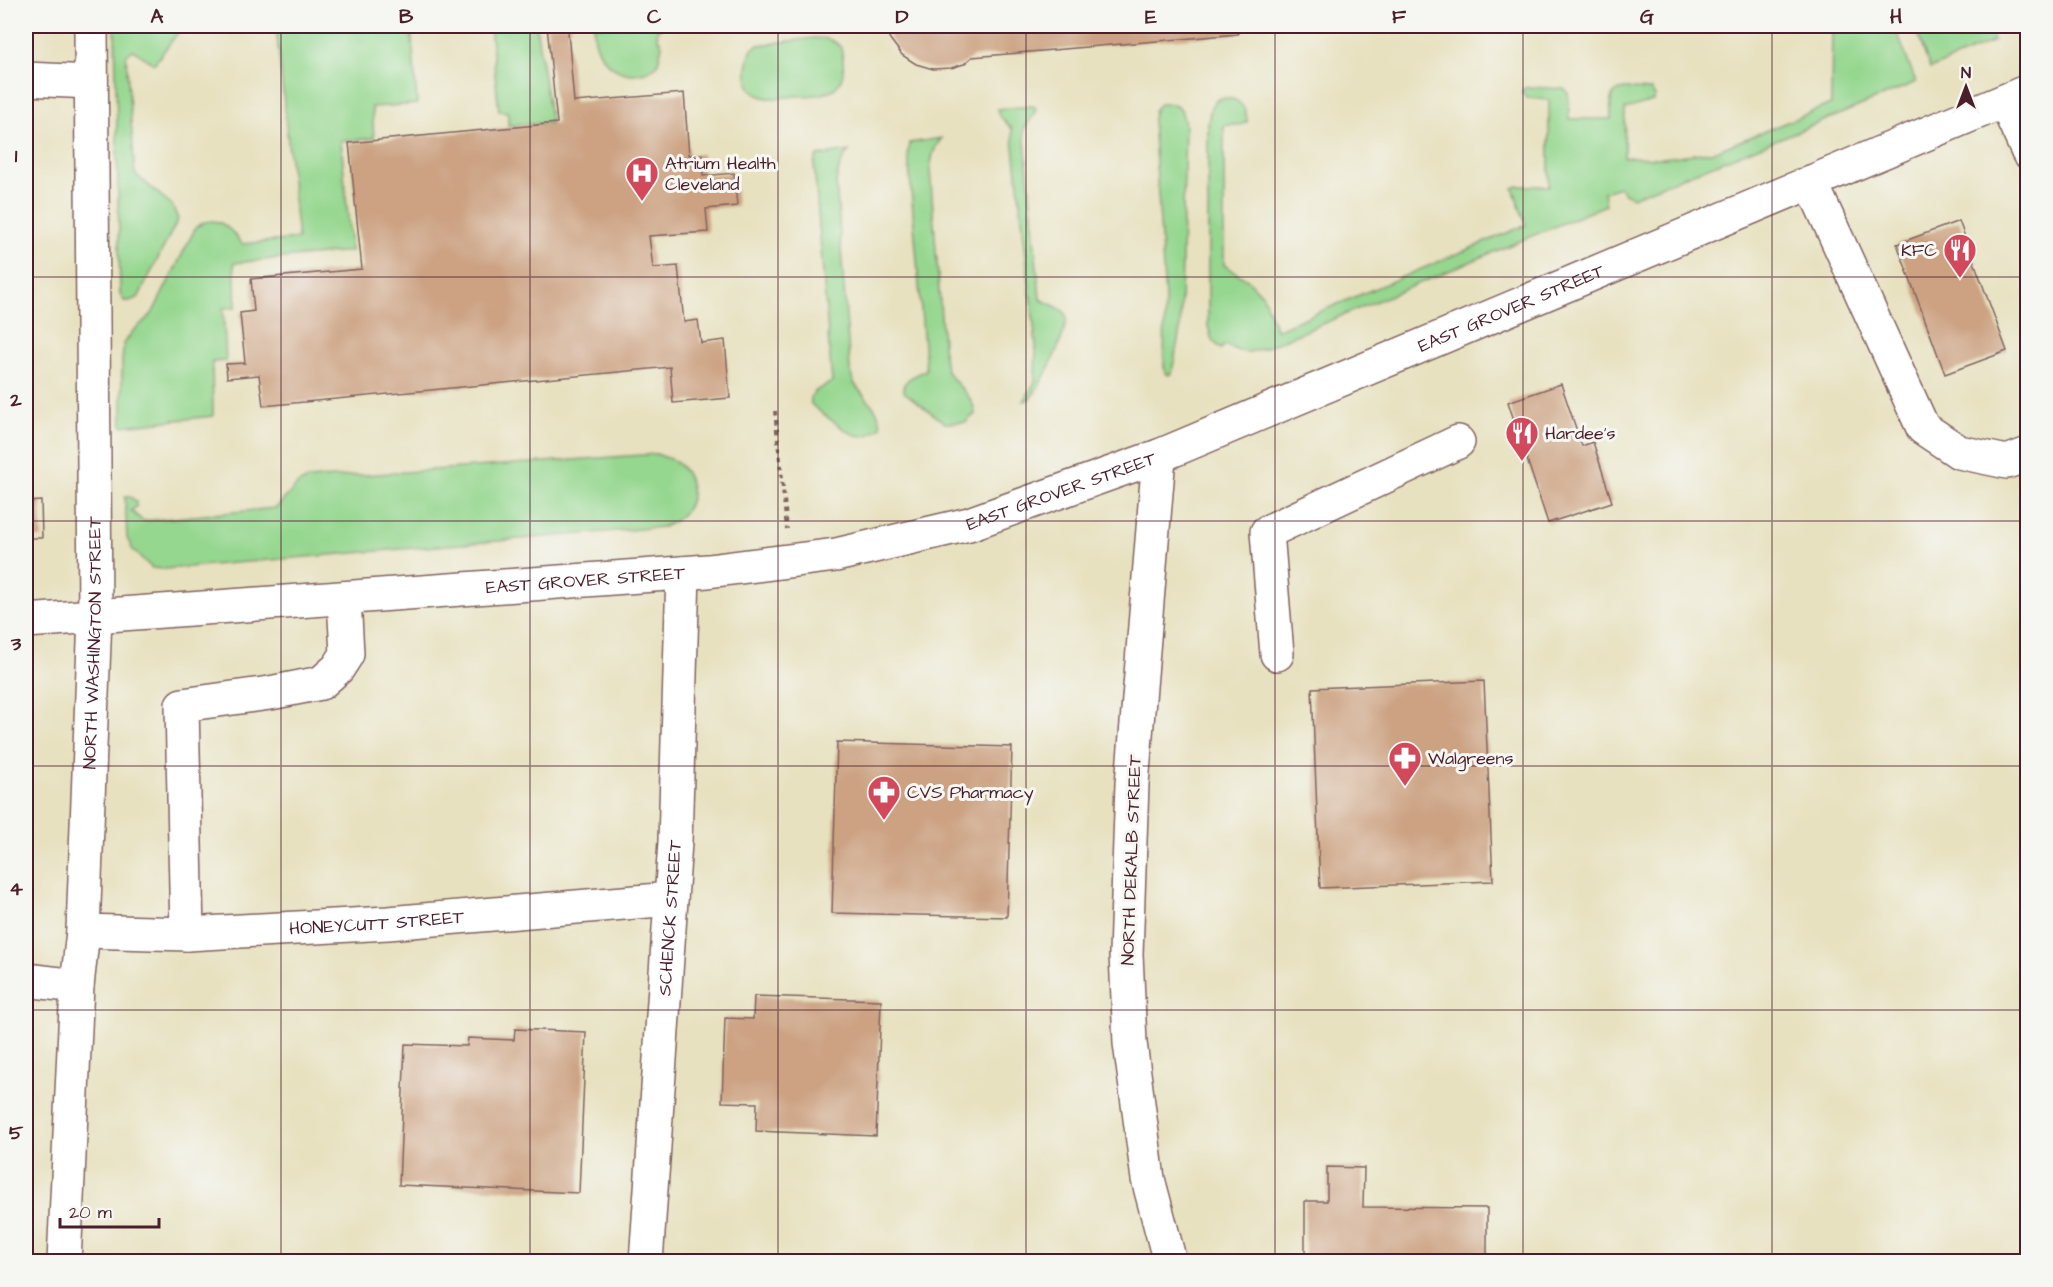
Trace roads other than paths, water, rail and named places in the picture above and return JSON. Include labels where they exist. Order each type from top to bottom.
[{"type":"main road","name":"NORTH WASHINGTON STREET","points":[[64,1262],[77,986],[83,931],[95,616],[91,26]]},
{"type":"main road","points":[[26,79],[91,82]]},
{"type":"main road","points":[[2016,96],[2028,152]]},
{"type":"main road","name":"EAST GROVER STREET","points":[[26,621],[683,573],[836,555],[969,524],[1159,456],[2016,96]]},
{"type":"main road","points":[[1811,182],[1923,428],[1959,452],[2007,462],[2028,454]]},
{"type":"main road","points":[[1277,654],[1267,532],[1458,442]]},
{"type":"main road","name":"NORTH DEKALB STREET","points":[[1159,456],[1132,784],[1126,954],[1130,1043],[1148,1179],[1170,1262]]},
{"type":"main road","name":"SCHENCK STREET","points":[[646,1262],[675,842],[683,573]]},
{"type":"main road","points":[[188,934],[182,705],[270,693],[321,683],[338,668],[347,654],[344,598]]},
{"type":"main road","name":"HONEYCUTT STREET","points":[[83,931],[188,934],[388,923],[671,899]]},
{"type":"main road","points":[[26,980],[77,986]]},
{"type":"place","name":"Atrium Health Cleveland","points":[[642,202]]},
{"type":"place","name":"KFC","points":[[1960,279]]},
{"type":"place","name":"Hardee's","points":[[1522,462]]},
{"type":"place","name":"Walgreens","points":[[1405,787]]},
{"type":"place","name":"CVS Pharmacy","points":[[884,821]]}]
